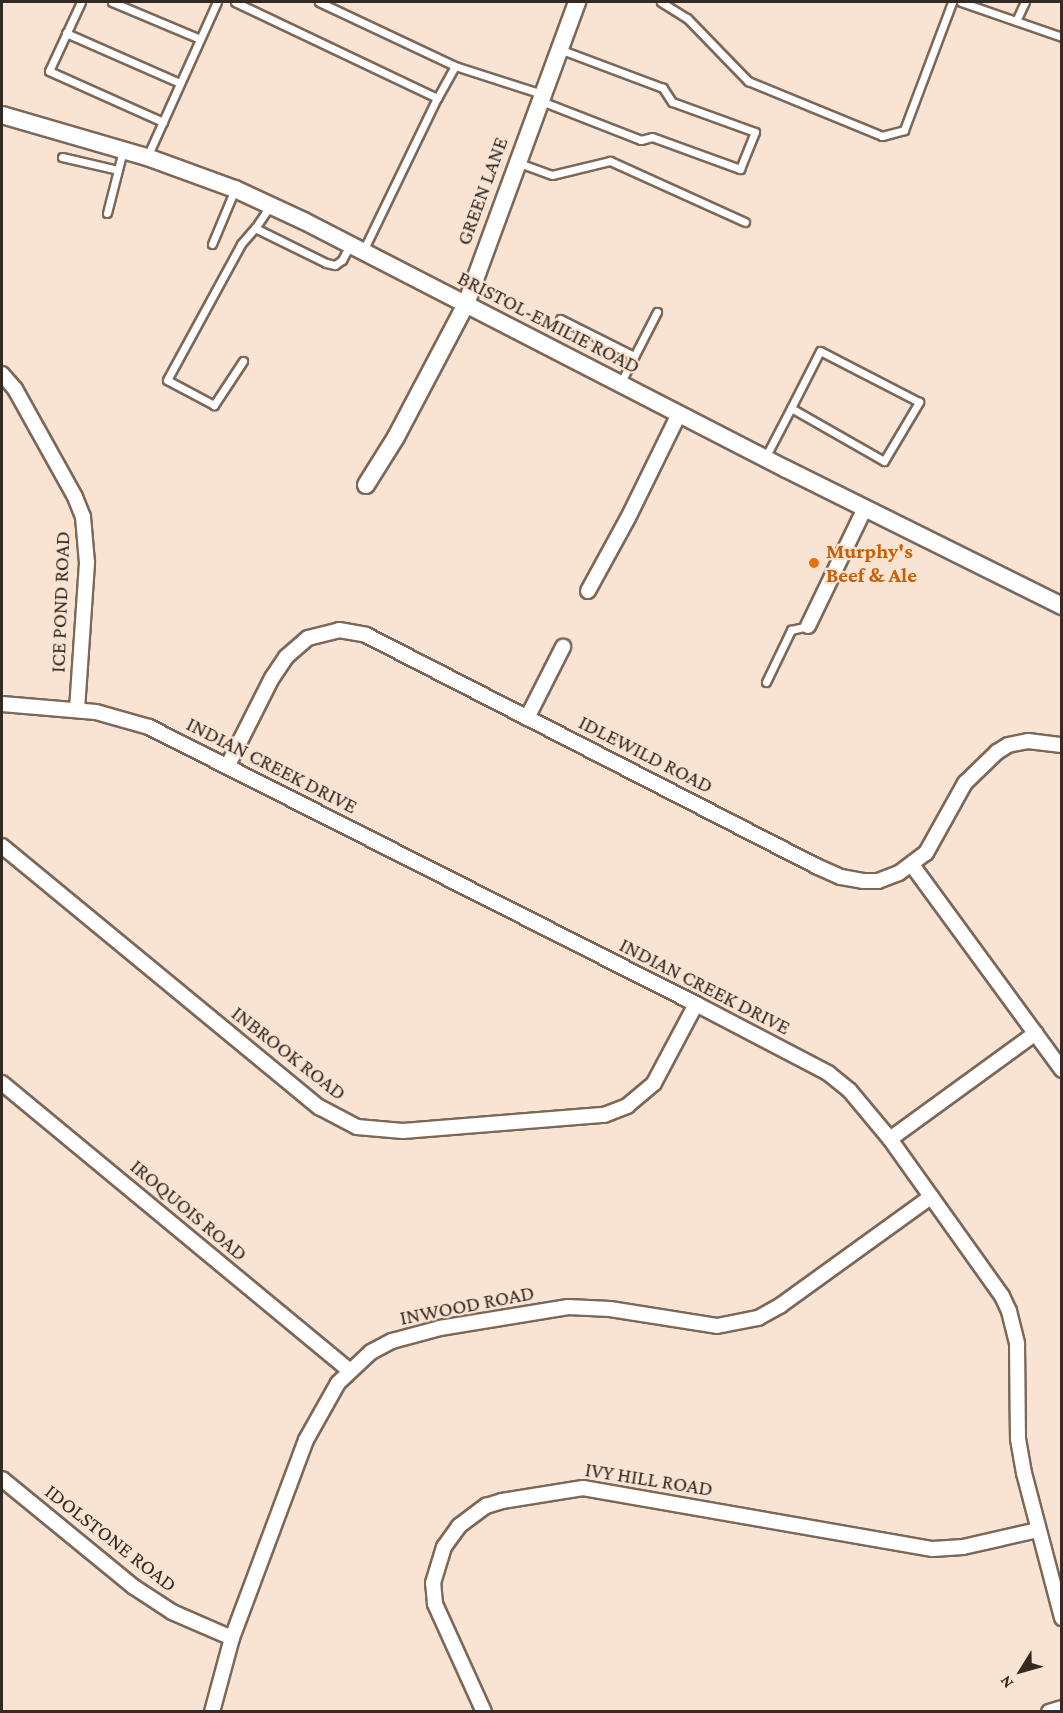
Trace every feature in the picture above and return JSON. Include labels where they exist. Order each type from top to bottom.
[{"type":"street","name":"GREEN LANE","points":[[366,485],[396,437],[466,304],[577,2]]},
{"type":"street","name":"BRISTOL-EMILIE ROAD","points":[[2,115],[147,157],[235,189],[271,205],[765,458],[1062,606]]},
{"type":"street","name":"ICE POND ROAD","points":[[2,374],[15,389],[75,497],[83,517],[87,563],[77,710]]},
{"type":"street","points":[[588,591],[679,414]]},
{"type":"street","points":[[808,626],[865,508]]},
{"type":"street","name":"IDLEWILD ROAD","points":[[228,765],[272,678],[286,657],[308,638],[326,632],[352,631],[366,635],[842,877],[878,881],[912,866],[933,843],[965,783],[988,758],[1008,745],[1028,741],[1062,745]]},
{"type":"street","points":[[527,717],[563,647]]},
{"type":"street","name":"INDIAN CREEK DRIVE","points":[[2,704],[77,710],[125,718],[149,727],[696,1004],[828,1073],[850,1091],[890,1139],[1002,1296],[1009,1311],[1017,1344],[1018,1439],[1038,1530],[1062,1618]]},
{"type":"street","name":"INBROOK ROAD","points":[[2,846],[319,1107],[364,1129],[403,1131],[596,1116],[612,1112],[638,1099],[654,1083],[696,1004]]},
{"type":"street","points":[[912,866],[1062,1070]]},
{"type":"street","points":[[890,1139],[1036,1034]]},
{"type":"street","name":"IROQUOIS ROAD","points":[[2,1083],[349,1370]]},
{"type":"street","name":"INWOOD ROAD","points":[[212,1712],[232,1638],[306,1440],[321,1410],[349,1370],[371,1352],[414,1334],[550,1309],[610,1309],[717,1326],[758,1318],[781,1305],[931,1197]]},
{"type":"street","name":"IDOLSTONE ROAD","points":[[2,1479],[134,1587],[172,1612],[232,1638]]},
{"type":"street","name":"IVY HILL ROAD","points":[[484,1712],[435,1604],[433,1583],[444,1547],[459,1526],[469,1517],[502,1501],[563,1489],[583,1488],[933,1549],[973,1545],[1038,1530]]},
{"type":"street","points":[[1049,1712],[1062,1708]]},
{"type":"lane","points":[[81,2],[49,71],[163,122]]},
{"type":"lane","points":[[112,2],[200,39]]},
{"type":"lane","points":[[147,157],[217,2]]},
{"type":"lane","points":[[235,2],[437,98]]},
{"type":"lane","points":[[319,2],[455,66],[541,97],[642,140],[652,136],[740,169],[755,132],[672,102],[663,88],[559,49]]},
{"type":"lane","points":[[661,2],[687,18],[748,81],[882,136],[904,130],[952,2]]},
{"type":"lane","points":[[961,2],[1062,37]]},
{"type":"lane","points":[[1016,21],[1025,2]]},
{"type":"lane","points":[[66,33],[180,83]]},
{"type":"lane","points":[[255,228],[326,263],[335,265],[342,260],[356,248],[455,66]]},
{"type":"lane","points":[[107,213],[123,150]]},
{"type":"lane","points":[[62,157],[118,170]]},
{"type":"lane","points":[[517,162],[552,175],[610,161],[745,222]]},
{"type":"lane","points":[[212,244],[235,189]]},
{"type":"lane","points":[[243,361],[214,405],[166,380],[241,244],[271,205]]},
{"type":"lane","points":[[620,384],[657,312]]},
{"type":"lane","points":[[560,319],[634,356]]},
{"type":"lane","points":[[765,458],[820,351],[919,402],[884,460],[791,408]]},
{"type":"lane","points":[[766,682],[791,630],[808,626]]},
{"type":"place","name":"Murphy's Beef & Ale","points":[[814,563]]}]
